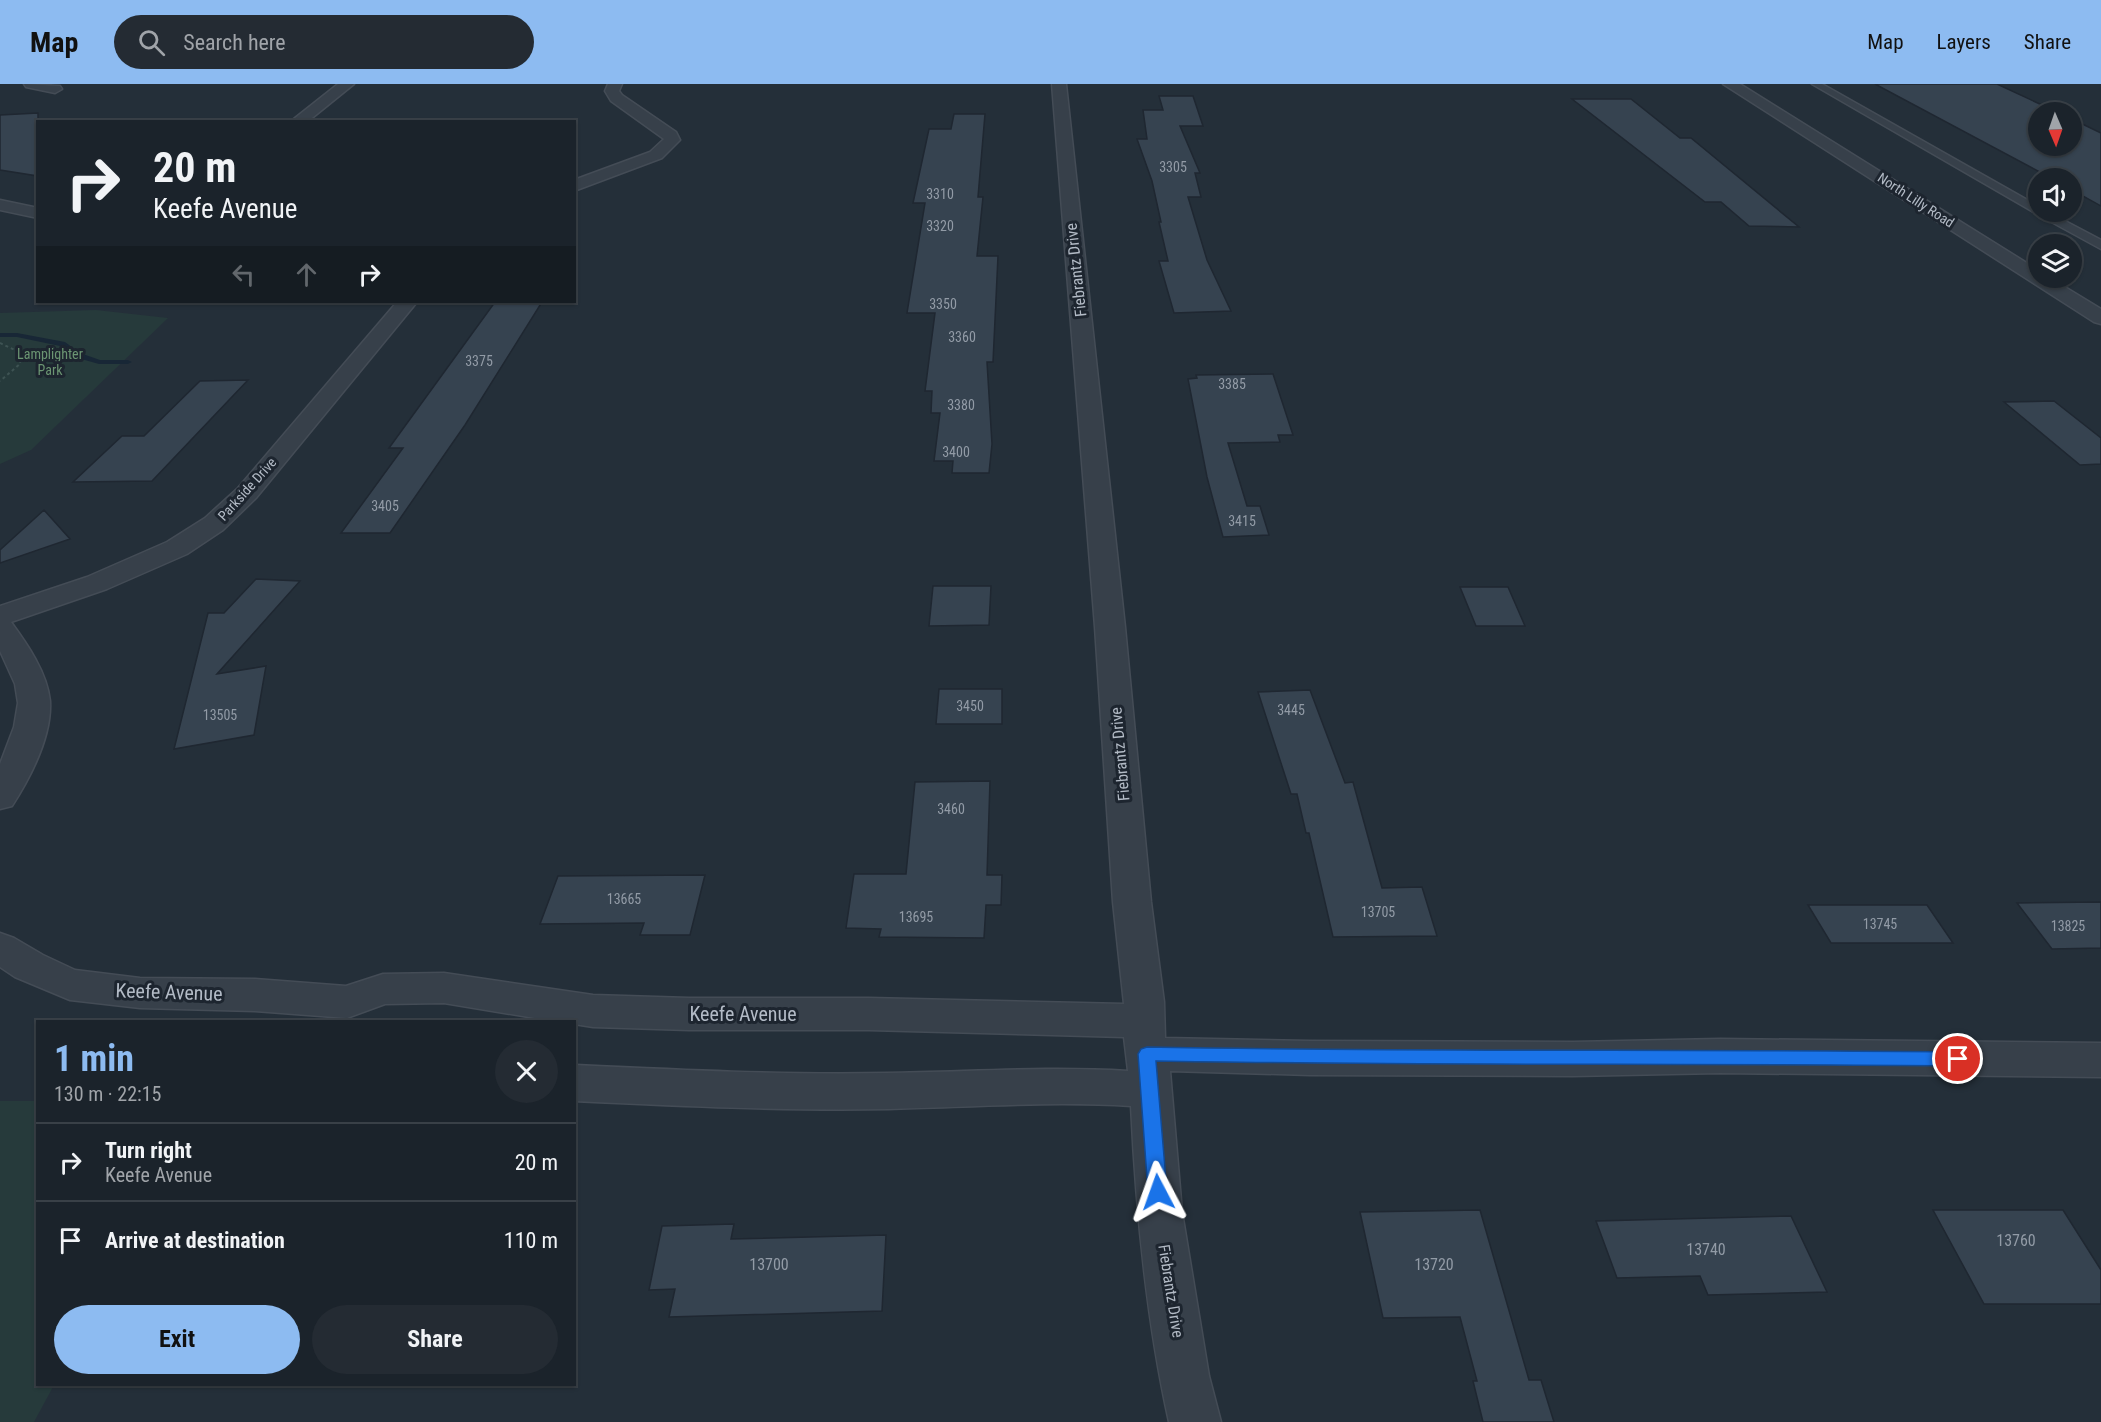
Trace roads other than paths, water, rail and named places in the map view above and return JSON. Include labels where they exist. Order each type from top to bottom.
[{"type":"street","points":[[31,84],[55,89]]},
{"type":"street","points":[[300,120],[347,84]]},
{"type":"street","points":[[576,185],[656,155],[672,140],[671,135],[616,98],[612,91],[615,84]]},
{"type":"street","name":"Fiebrantz Drive","points":[[1059,84],[1110,627],[1132,902],[1144,1002],[1159,1212],[1184,1376],[1196,1422]]},
{"type":"street","name":"North Lilly Road","points":[[1730,84],[2092,307],[2101,318]]},
{"type":"street","points":[[0,205],[36,213]]},
{"type":"street","name":"Parkside Drive","points":[[0,616],[97,583],[167,553],[214,524],[247,493],[406,303]]},
{"type":"street","points":[[0,628],[12,643],[25,672],[34,703],[25,745],[0,798]]},
{"type":"street","name":"Keefe Avenue","points":[[0,948],[29,966],[70,985],[140,993],[255,994],[354,1012],[383,989],[444,988],[593,1011],[689,1014],[869,1014],[1147,1055],[1334,1058],[1720,1056],[2101,1060]]},
{"type":"street","name":"Keefe Avenue","points":[[576,1083],[732,1089],[887,1091],[1068,1085],[1147,1055]]},
{"type":"lane","points":[[1816,84],[1911,137],[1941,144],[1985,168],[1986,172],[1982,178],[2028,204]]},
{"type":"lane","points":[[2060,222],[2101,245]]},
{"type":"waterway","points":[[0,335],[17,335],[62,344],[77,355],[99,362],[128,362]]},
{"type":"park label","name":"Lamplighter Park","points":[[50,362]]}]
